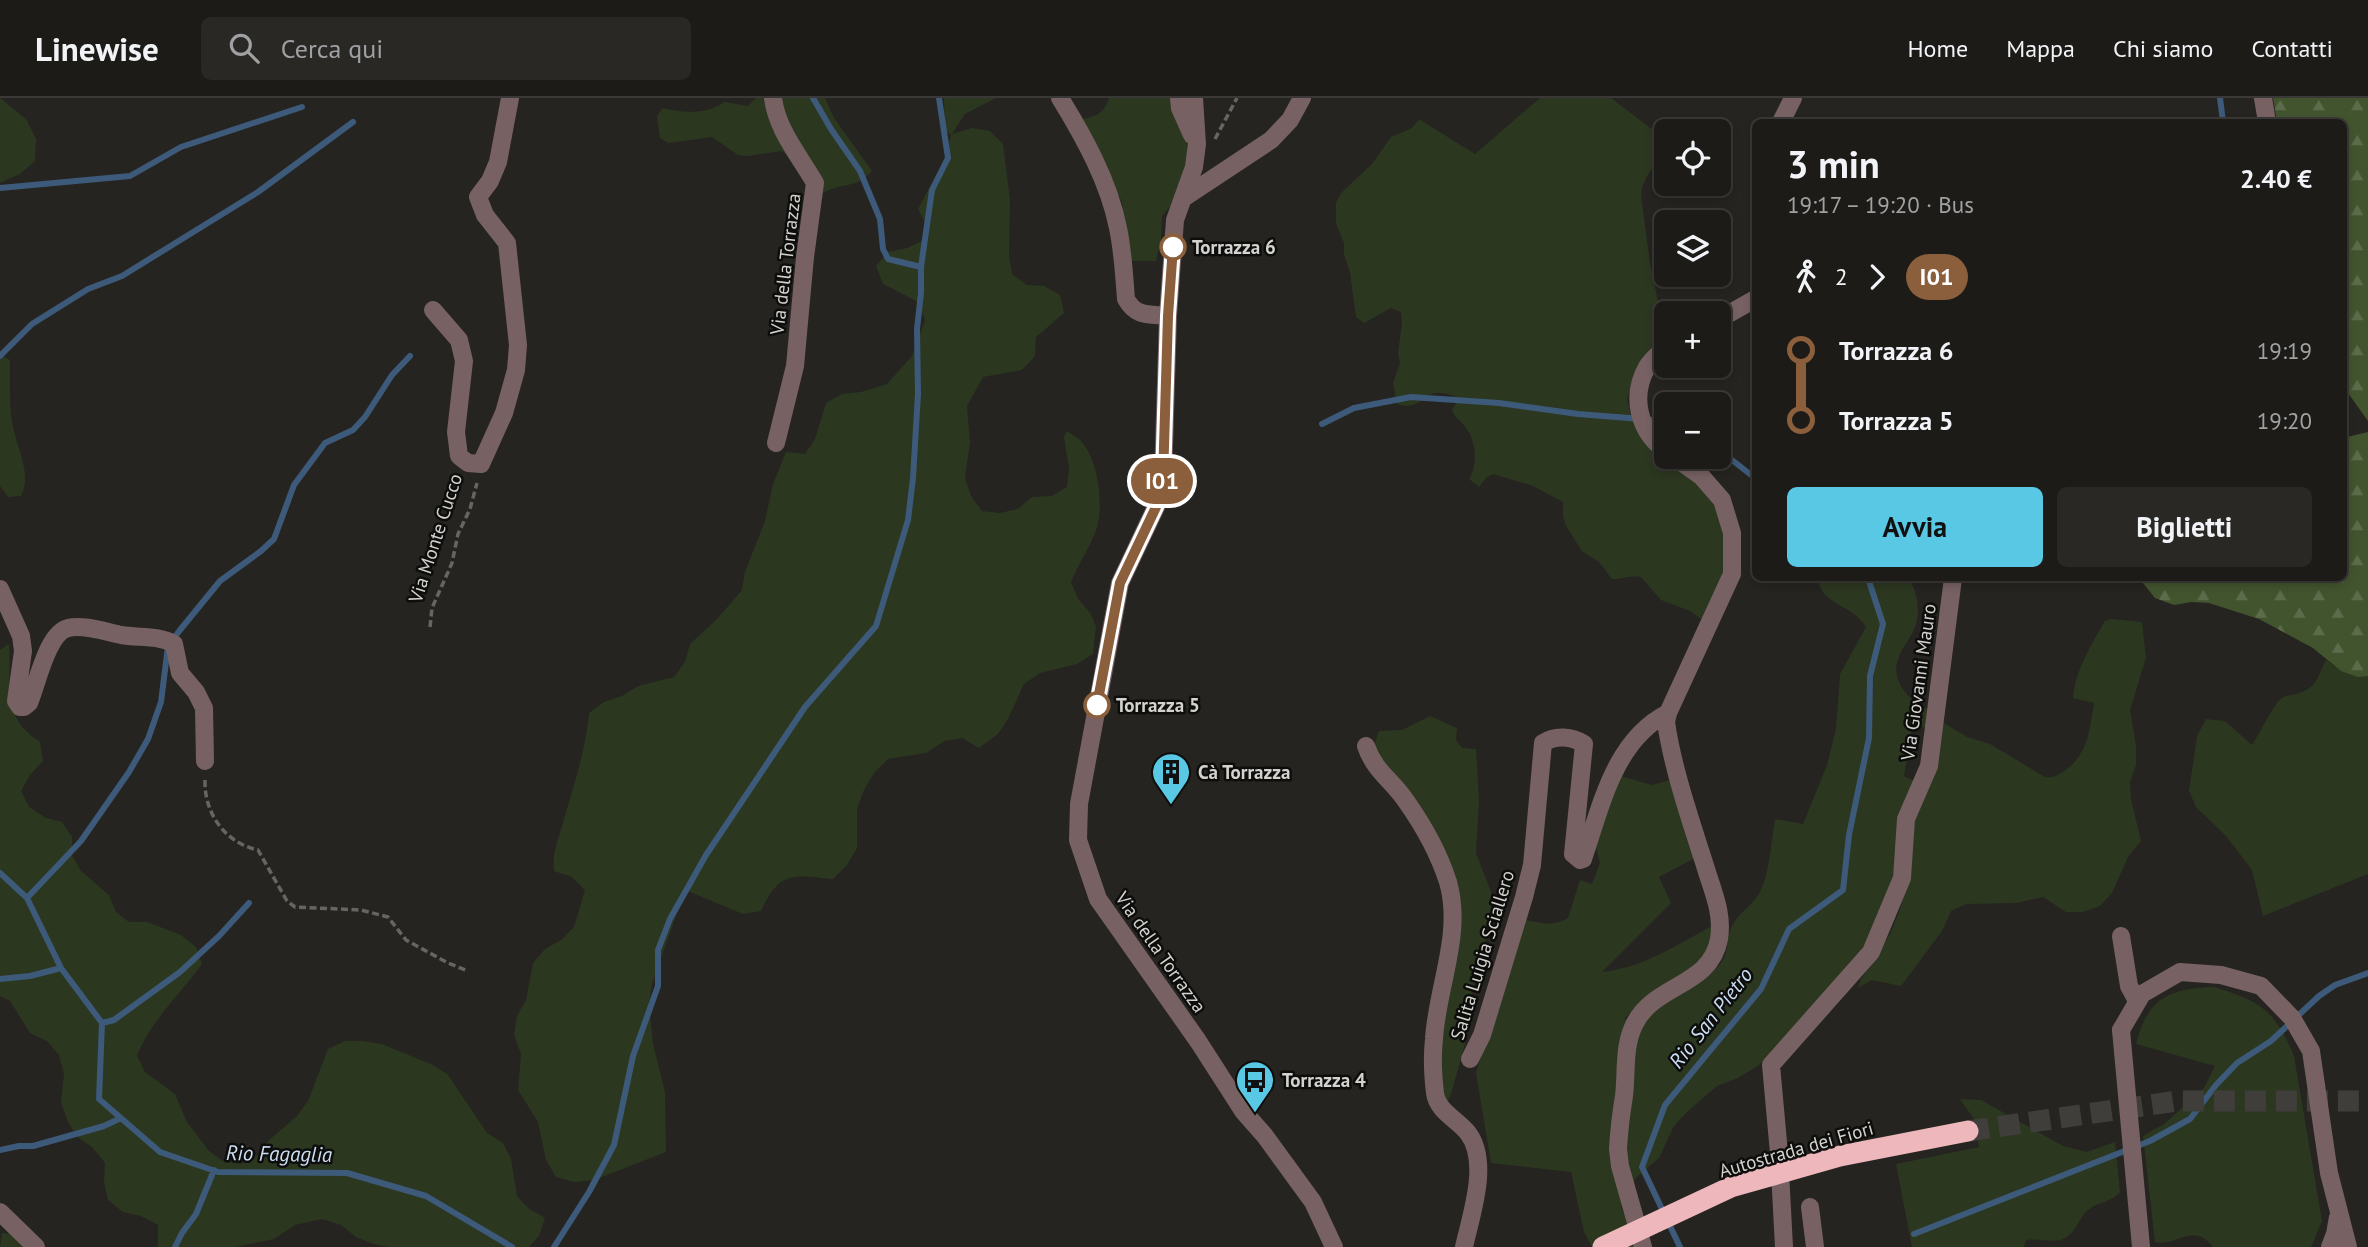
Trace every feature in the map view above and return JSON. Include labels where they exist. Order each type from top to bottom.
[{"type":"highway","name":"Autostrada dei Fiori","points":[[1603,1247],[1731,1188],[1840,1156],[1968,1131]]},
{"type":"street","name":"Via Monte Cucco","points":[[433,310],[459,340],[464,362],[456,432],[459,456],[468,463],[481,464],[504,413],[516,370],[518,345],[507,243],[485,215],[478,197],[490,181],[498,162],[510,98]]},
{"type":"street","name":"Via della Torrazza","points":[[773,98],[775,116],[782,130],[816,183],[804,257],[795,366],[776,443]]},
{"type":"street","points":[[1060,98],[1081,132],[1108,195],[1118,227],[1126,299],[1131,309],[1140,314],[1168,316]]},
{"type":"street","points":[[1179,98],[1184,117],[1198,144]]},
{"type":"street","name":"Via della Torrazza","points":[[1194,98],[1198,144],[1185,197],[1175,220],[1168,316],[1163,479],[1156,507],[1120,583],[1079,804],[1079,841],[1098,899],[1198,1041],[1243,1111],[1265,1136],[1313,1202],[1334,1247]]},
{"type":"street","points":[[1185,197],[1271,140],[1290,120],[1302,98]]},
{"type":"street","points":[[1782,119],[1793,98]]},
{"type":"street","points":[[2263,98],[2266,119]]},
{"type":"street","points":[[1731,313],[1752,301]]},
{"type":"street","points":[[1654,360],[1647,367],[1637,398],[1642,424],[1654,441]]},
{"type":"street","points":[[1643,1247],[1620,1166],[1618,1149],[1628,1043],[1635,1022],[1646,1007],[1669,991],[1696,978],[1712,961],[1719,939],[1718,904],[1667,731],[1668,713],[1732,574],[1732,533],[1722,500],[1702,477],[1691,469]]},
{"type":"street","name":"Via Giovanni Mauro","points":[[1784,1247],[1771,1065],[1871,952],[1902,877],[1906,819],[1929,766],[1953,581]]},
{"type":"street","points":[[0,589],[21,636],[23,651],[16,701],[20,707],[26,707],[29,703],[51,643],[61,631],[76,627],[127,636],[166,639],[174,644],[180,673],[196,692],[204,708],[205,761]]},
{"type":"street","name":"Salita Luigia Sciallero","points":[[1469,1059],[1482,1035],[1532,865],[1543,743],[1550,739],[1565,738],[1578,740],[1586,748],[1573,854],[1580,860],[1583,859],[1610,778],[1629,746],[1642,730],[1668,713]]},
{"type":"street","name":"Salita Luigia Sciallero","points":[[1366,746],[1371,762],[1405,799],[1434,848],[1447,878],[1453,901],[1446,969],[1434,1039],[1435,1096],[1448,1115],[1469,1134],[1479,1163],[1477,1188],[1464,1247]]},
{"type":"street","points":[[2121,936],[2129,986],[2137,1001]]},
{"type":"street","points":[[2141,1247],[2121,1030],[2142,994],[2180,972],[2221,975],[2261,986],[2292,1018],[2311,1051],[2329,1173],[2345,1246]]},
{"type":"street","points":[[1810,1207],[1815,1247]]},
{"type":"street","points":[[0,1212],[36,1247]]},
{"type":"path","name":"Via Monte Cucco","points":[[430,627],[432,608],[452,563],[458,534],[470,509],[481,464]]},
{"type":"path","points":[[205,761],[205,785],[212,816],[246,847],[258,850],[287,901],[295,907],[362,910],[388,917],[407,940],[468,971]]},
{"type":"green space","points":[[0,98],[26,119],[36,139],[35,161],[20,174],[0,183]]},
{"type":"green space","points":[[756,98],[768,98],[792,158],[781,151],[738,155],[712,137],[669,143],[660,138],[657,117],[662,108],[687,112],[702,111],[725,102],[748,106]]},
{"type":"green space","points":[[778,98],[825,98],[834,118],[872,171],[860,181],[823,193],[819,181],[786,127]]},
{"type":"green space","points":[[944,98],[996,98],[965,114],[952,134],[972,128],[990,131],[1003,144],[1010,200],[1009,256],[1012,274],[1027,285],[1044,286],[1060,295],[1064,313],[1036,337],[1035,356],[1022,370],[983,377],[967,406],[970,442],[965,478],[971,496],[982,511],[1000,513],[1018,509],[1032,497],[1052,496],[1067,487],[1069,469],[1064,437],[1067,431],[1087,448],[1096,471],[1100,511],[1095,533],[1071,582],[1078,599],[1090,613],[1096,626],[1093,654],[1077,664],[1040,673],[1024,684],[998,734],[979,748],[962,738],[944,741],[926,753],[888,759],[874,773],[857,809],[857,848],[847,865],[833,879],[789,878],[774,888],[761,911],[743,914],[685,890],[652,984],[649,1004],[653,1044],[665,1092],[666,1152],[594,1180],[574,1182],[556,1177],[546,1160],[538,1122],[518,1090],[521,1054],[514,1035],[517,1016],[526,1000],[533,963],[545,949],[561,940],[574,927],[585,890],[572,877],[554,871],[554,857],[576,780],[589,713],[604,702],[622,696],[638,686],[674,677],[685,662],[690,644],[717,619],[742,590],[745,572],[765,521],[773,484],[786,452],[805,454],[815,439],[826,403],[842,394],[861,392],[887,384],[912,356],[925,320],[918,302],[883,284],[876,266],[888,252],[907,248],[924,240],[927,226],[918,209],[944,160],[951,135],[945,130]]},
{"type":"green space","points":[[1109,98],[1173,98],[1176,117],[1188,145],[1188,156],[1173,203],[1162,216],[1161,240],[1156,261],[1130,261],[1122,202],[1080,120],[1099,114]]},
{"type":"green space","points":[[1540,98],[1611,98],[1654,131],[1654,166],[1641,195],[1658,301],[1654,301],[1654,353],[1640,369],[1627,399],[1632,419],[1639,432],[1654,444],[1654,469],[1687,469],[1697,477],[1722,512],[1727,564],[1717,596],[1701,619],[1690,611],[1661,600],[1641,577],[1612,579],[1599,562],[1582,551],[1566,526],[1563,502],[1533,486],[1493,474],[1479,487],[1469,479],[1474,467],[1474,446],[1469,433],[1452,410],[1458,400],[1454,396],[1434,393],[1412,405],[1397,404],[1393,383],[1400,363],[1398,353],[1401,312],[1391,308],[1364,323],[1356,317],[1344,243],[1336,224],[1336,203],[1341,193],[1372,164],[1391,137],[1412,128],[1419,119],[1475,154]]},
{"type":"green space","points":[[2273,98],[2368,98],[2368,421],[2347,392],[2347,119],[2276,119]]},
{"type":"green space","points":[[0,355],[10,360],[12,421],[25,478],[21,496],[8,497],[0,486]]},
{"type":"green space","points":[[2368,432],[2368,676],[2358,677],[2341,671],[2313,648],[2259,619],[2209,603],[2174,605],[2155,598],[2141,581],[2347,581],[2347,437]]},
{"type":"green space","points":[[1818,581],[1910,581],[1917,598],[1917,620],[1896,668],[1904,691],[1930,710],[1927,728],[1913,725],[1912,728],[1904,776],[1914,781],[1893,890],[1870,939],[1773,1052],[1738,1078],[1717,1086],[1688,1111],[1674,1126],[1659,1158],[1636,1178],[1621,1207],[1640,1247],[1592,1247],[1584,1232],[1571,1172],[1491,1163],[1476,1073],[1489,1025],[1525,920],[1542,923],[1563,921],[1568,918],[1580,880],[1592,884],[1600,863],[1594,840],[1617,775],[1652,785],[1675,779],[1697,857],[1659,877],[1671,903],[1602,972],[1632,966],[1714,925],[1709,951],[1698,965],[1658,989],[1624,1019],[1642,1021],[1658,1006],[1704,978],[1719,965],[1725,955],[1733,923],[1756,898],[1763,886],[1775,819],[1803,824],[1827,765],[1836,729],[1840,674],[1866,627],[1854,614],[1825,595]]},
{"type":"green space","points":[[2111,619],[2142,622],[2146,658],[2130,710],[2136,746],[2136,765],[2130,782],[2131,799],[2141,841],[2128,857],[2112,893],[2100,906],[2083,912],[2066,912],[2043,897],[2017,903],[1966,904],[1951,911],[1942,931],[1901,986],[1872,980],[1858,988],[1889,936],[1900,910],[1905,890],[1908,840],[1942,722],[1967,737],[1990,744],[2045,777],[2061,773],[2077,759],[2086,743],[2094,703],[2073,698],[2074,688],[2084,658],[2105,621]]},
{"type":"green space","points":[[9,644],[13,711],[27,732],[40,742],[43,761],[30,775],[21,791],[29,807],[46,818],[62,822],[72,837],[72,855],[81,871],[109,895],[116,912],[129,922],[147,922],[181,935],[196,947],[202,964],[158,1019],[137,1056],[145,1072],[175,1094],[187,1122],[209,1151],[223,1161],[241,1164],[258,1155],[269,1140],[297,1116],[308,1101],[328,1049],[345,1041],[382,1044],[433,1065],[448,1075],[487,1133],[503,1143],[511,1159],[517,1196],[529,1209],[545,1218],[539,1236],[529,1247],[389,1247],[356,1237],[341,1225],[322,1219],[295,1225],[274,1239],[235,1247],[158,1247],[158,1225],[141,1216],[123,1212],[108,1200],[104,1182],[105,1163],[92,1147],[76,1136],[67,1120],[61,1102],[64,1074],[59,1055],[47,1041],[30,1033],[10,1001],[0,996],[0,650]]},
{"type":"green space","points":[[2326,660],[2346,672],[2368,676],[2368,874],[2263,916],[2252,870],[2226,836],[2196,807],[2189,791],[2197,736],[2206,719],[2225,721],[2252,745],[2279,700],[2310,687],[2317,680]]},
{"type":"green space","points":[[1430,716],[1457,728],[1456,740],[1462,748],[1476,749],[1479,800],[1476,853],[1491,892],[1492,928],[1487,932],[1466,1015],[1465,1044],[1447,1102],[1442,1093],[1440,1034],[1458,907],[1381,766],[1374,746],[1379,731],[1402,730]]},
{"type":"green space","points":[[2214,987],[2243,997],[2264,1010],[2280,1028],[2294,1056],[2322,1221],[2311,1247],[2213,1247],[2199,1236],[2192,1235],[2163,1243],[2155,1242],[2143,1136],[2164,1124],[2204,1088],[2215,1066],[2136,1044],[2147,1016],[2163,999],[2185,990]]},
{"type":"green space","points":[[1960,1099],[1981,1100],[2063,1146],[2087,1152],[2115,1142],[2120,1192],[2114,1198],[2087,1211],[2073,1231],[2061,1240],[2026,1240],[2024,1247],[1912,1247],[1896,1164],[1979,1147],[1974,1119]]},
{"type":"green space","points":[[2,1233],[12,1234],[26,1247],[0,1247]]},
{"type":"waterway","points":[[813,98],[860,171],[880,219],[883,249],[888,259],[921,267]]},
{"type":"waterway","points":[[554,1247],[589,1192],[614,1145],[633,1056],[658,986],[658,950],[670,919],[706,855],[805,707],[876,626],[908,520],[918,394],[917,329],[921,267],[932,190],[948,158],[939,98]]},
{"type":"waterway","name":"Rio San Pietro","points":[[2220,98],[2223,119]]},
{"type":"waterway","points":[[0,188],[130,176],[181,147],[302,107]]},
{"type":"waterway","points":[[0,356],[32,324],[88,289],[122,276],[258,192],[353,122]]},
{"type":"waterway","points":[[27,898],[81,841],[129,772],[148,739],[161,702],[168,646],[220,581],[274,539],[294,485],[325,443],[353,430],[365,417],[392,375],[410,356]]},
{"type":"waterway","points":[[1322,424],[1354,408],[1411,397],[1499,403],[1578,414],[1654,420]]},
{"type":"waterway","points":[[1731,459],[1752,476]]},
{"type":"waterway","name":"Rio San Pietro","points":[[1680,1247],[1642,1167],[1665,1105],[1761,989],[1789,929],[1843,890],[1849,835],[1869,738],[1870,676],[1883,624],[1869,581]]},
{"type":"waterway","name":"Rio Fagaglia","points":[[0,873],[27,898],[61,968],[102,1023],[99,1099],[160,1152],[218,1172],[347,1173],[426,1196],[512,1247]]},
{"type":"waterway","points":[[102,1023],[114,1020],[180,972],[219,936],[249,903]]},
{"type":"waterway","points":[[0,979],[30,976],[61,968]]},
{"type":"waterway","points":[[1914,1234],[2150,1141],[2190,1119],[2237,1063],[2271,1041],[2319,996],[2335,985],[2368,973]]},
{"type":"waterway","points":[[0,1150],[33,1146],[104,1126],[121,1118]]},
{"type":"waterway","points":[[175,1247],[196,1214],[214,1170]]},
{"type":"tunnel","points":[[1968,1131],[2178,1101],[2368,1101]]},
{"type":"bus line","name":"I01","points":[[1097,705],[1120,583],[1156,507],[1163,479],[1173,247]]},
{"type":"place","name":"Torrazza 6","points":[[1173,247]]},
{"type":"place","name":"Torrazza 5","points":[[1097,705]]},
{"type":"place","name":"Cà Torrazza","points":[[1171,806]]},
{"type":"place","name":"Torrazza 4","points":[[1255,1114]]}]
